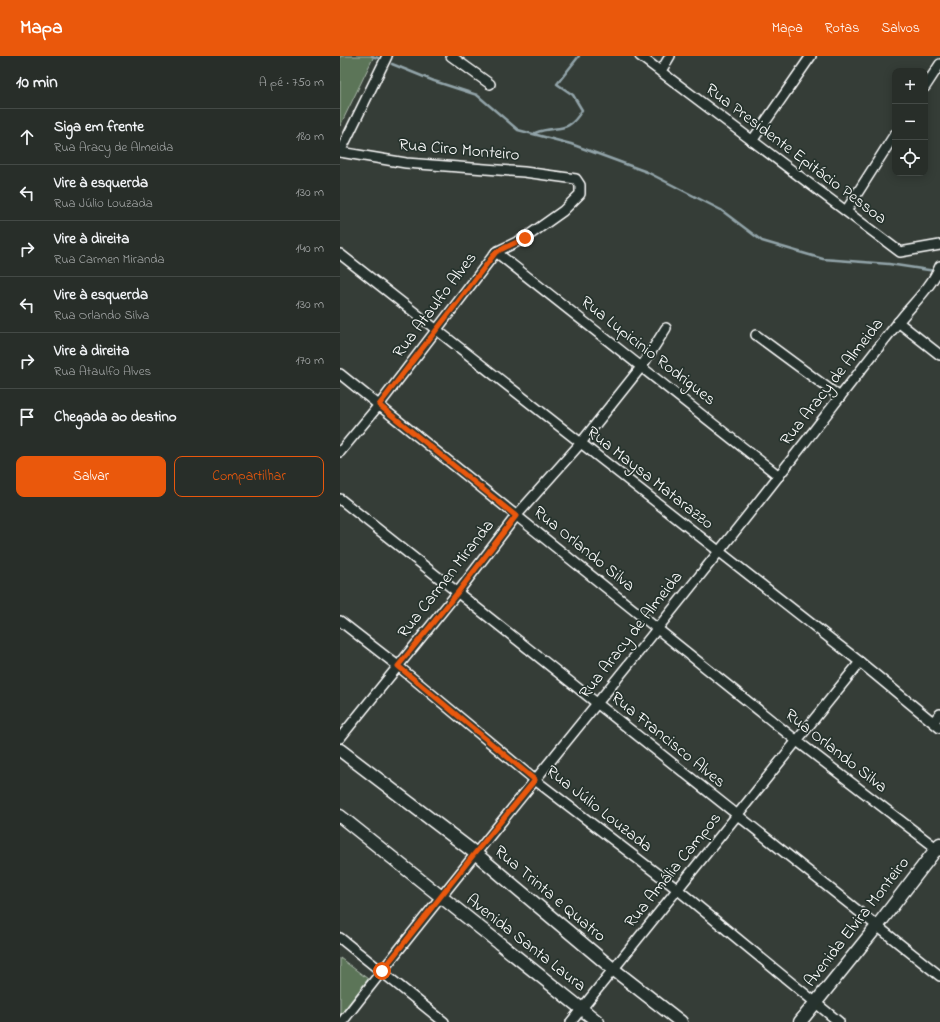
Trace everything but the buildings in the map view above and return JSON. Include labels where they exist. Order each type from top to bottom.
[{"type":"street","points":[[340,152],[387,56]]},
{"type":"street","points":[[451,56],[490,84]]},
{"type":"street","name":"Rua Presidente Epitácio Pessoa","points":[[640,56],[900,252],[940,245]]},
{"type":"street","points":[[660,71],[670,56]]},
{"type":"street","points":[[752,141],[811,56]]},
{"type":"street","points":[[928,82],[940,64]]},
{"type":"street","points":[[846,211],[892,139]]},
{"type":"street","name":"Rua Ciro Monteiro","points":[[340,152],[406,163],[524,172],[576,179]]},
{"type":"street","name":"Rua Ataulfo Alves","points":[[340,452],[379,405],[496,252],[525,238],[563,211],[580,194],[580,185],[576,179]]},
{"type":"street","name":"Rua Lupicinio Rodrigues","points":[[496,252],[642,366],[779,476]]},
{"type":"street","name":"Rua Maysa Matarazzo","points":[[340,254],[438,329],[580,444],[718,550],[937,725]]},
{"type":"street","name":"Rua Aracy de Almeida","points":[[342,1022],[475,853],[597,704],[718,550],[779,476],[898,322],[937,276]]},
{"type":"street","points":[[898,322],[940,355]]},
{"type":"street","name":"Rua Carmen Miranda","points":[[340,738],[458,592],[516,516],[580,444],[642,366],[666,328]]},
{"type":"street","points":[[756,335],[840,397]]},
{"type":"street","name":"Rua Orlando Silva","points":[[340,374],[797,741],[939,848]]},
{"type":"street","name":"Rua Francisco Alves","points":[[340,499],[940,976]]},
{"type":"street","name":"Rua Júlio Louzada","points":[[340,621],[398,666],[535,780],[678,889],[839,1022]]},
{"type":"street","name":"Rua Amália Campos","points":[[571,1022],[860,662]]},
{"type":"street","points":[[937,725],[940,714]]},
{"type":"street","name":"Rua Trinta e Quatro","points":[[340,750],[475,853],[613,969],[681,1022]]},
{"type":"street","name":"Avenida Santa Laura","points":[[340,816],[598,1022]]},
{"type":"street","name":"Avenida Elvira Monteiro","points":[[800,1022],[939,848]]},
{"type":"street","points":[[340,938],[444,1022]]},
{"type":"green space","points":[[340,56],[374,56],[340,126]]},
{"type":"green space","points":[[340,958],[368,979],[340,1015]]},
{"type":"waterway","points":[[372,56],[378,58]]},
{"type":"waterway","points":[[535,133],[566,126],[577,118],[582,110],[573,95],[557,84],[579,56]]},
{"type":"waterway","points":[[392,64],[434,81],[477,95],[518,130],[571,144],[647,172],[721,210],[762,241],[823,259],[889,264],[935,271]]},
{"type":"route","points":[[382,971],[535,780],[398,666],[458,592],[516,516],[379,405],[496,252],[525,238]]}]
